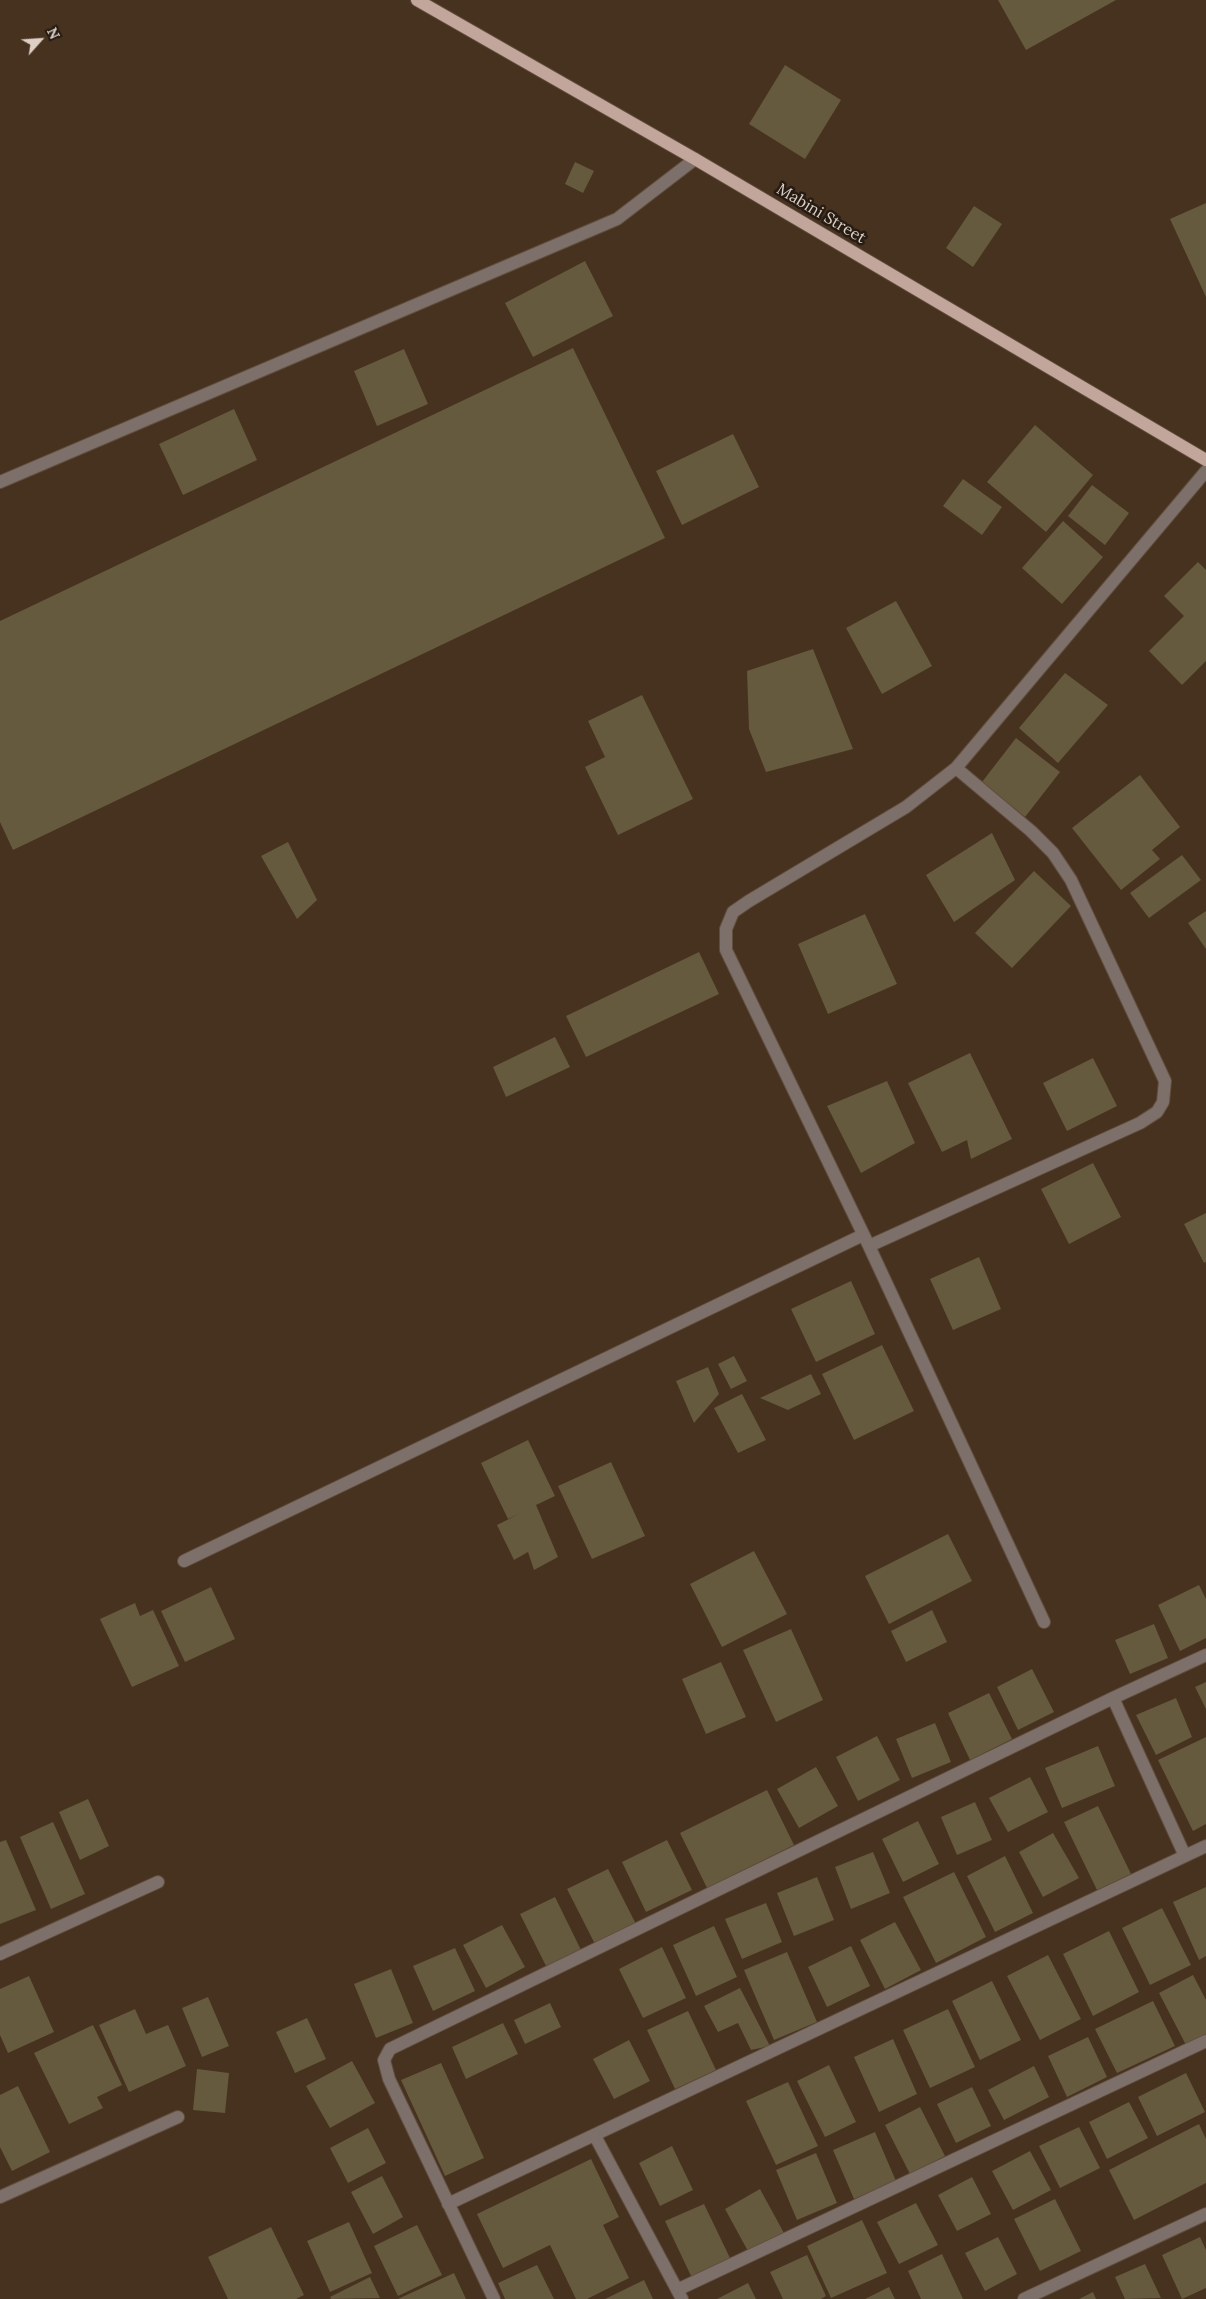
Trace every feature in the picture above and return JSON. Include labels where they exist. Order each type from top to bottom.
[{"type":"main road","name":"Mabini Street","points":[[417,0],[695,159],[1206,460]]},
{"type":"street","points":[[0,482],[617,219],[695,159]]},
{"type":"street","points":[[1044,1622],[869,1246],[726,950],[726,929],[733,912],[906,807],[956,768],[1206,471]]},
{"type":"street","points":[[869,1246],[1140,1123],[1157,1112],[1163,1102],[1165,1081],[1071,880],[1053,853],[956,768]]},
{"type":"street","points":[[184,1561],[863,1235]]},
{"type":"street","points":[[494,2299],[389,2079],[384,2060],[390,2049],[1113,1698],[1206,1655]]},
{"type":"street","points":[[1113,1698],[1185,1856]]},
{"type":"street","points":[[448,2204],[1206,1846]]},
{"type":"street","points":[[0,1954],[158,1882]]},
{"type":"street","points":[[595,2136],[680,2294],[1206,2040]]},
{"type":"street","points":[[0,2197],[178,2117]]},
{"type":"street","points":[[1024,2299],[1206,2214]]},
{"type":"building","points":[[998,0],[1116,0],[1026,50]]},
{"type":"building","points":[[785,65],[841,100],[805,159],[749,124]]},
{"type":"building","points":[[575,162],[594,171],[583,193],[565,184]]},
{"type":"building","points":[[1206,203],[1206,297],[1170,219]]},
{"type":"building","points":[[974,206],[1002,224],[973,267],[946,248]]},
{"type":"building","points":[[585,261],[613,316],[533,357],[505,303]]},
{"type":"building","points":[[573,348],[665,538],[13,850],[0,822],[0,621]]},
{"type":"building","points":[[404,349],[428,404],[377,426],[354,371]]},
{"type":"building","points":[[234,409],[257,460],[183,495],[159,444]]},
{"type":"building","points":[[1035,425],[1093,475],[1046,532],[987,482]]},
{"type":"building","points":[[733,434],[759,487],[682,525],[656,471]]},
{"type":"building","points":[[963,479],[1002,507],[982,535],[943,506]]},
{"type":"building","points":[[1092,485],[1129,513],[1105,545],[1068,516]]},
{"type":"building","points":[[1063,521],[1103,557],[1062,604],[1022,568]]},
{"type":"building","points":[[1198,562],[1206,570],[1206,661],[1182,685],[1149,651],[1184,616],[1164,596]]},
{"type":"building","points":[[896,601],[932,666],[882,694],[846,628]]},
{"type":"building","points":[[813,649],[853,749],[766,772],[749,729],[747,671]]},
{"type":"building","points":[[1065,673],[1108,705],[1058,763],[1019,728]]},
{"type":"building","points":[[642,695],[693,799],[618,835],[585,767],[605,757],[588,721]]},
{"type":"building","points":[[1016,738],[1060,772],[1025,817],[982,782]]},
{"type":"building","points":[[1140,775],[1180,827],[1152,850],[1160,859],[1121,890],[1072,828]]},
{"type":"building","points":[[992,833],[1015,880],[954,922],[926,875]]},
{"type":"building","points":[[288,842],[317,900],[297,919],[261,856]]},
{"type":"building","points":[[1182,855],[1201,880],[1149,918],[1130,893]]},
{"type":"building","points":[[1034,871],[1071,906],[1012,968],[975,933]]},
{"type":"building","points":[[1206,911],[1206,949],[1188,923]]},
{"type":"building","points":[[865,914],[897,984],[828,1014],[798,944]]},
{"type":"building","points":[[699,952],[719,994],[586,1057],[566,1016]]},
{"type":"building","points":[[555,1037],[570,1067],[506,1097],[493,1067]]},
{"type":"building","points":[[970,1053],[1012,1139],[971,1159],[967,1140],[942,1152],[908,1083]]},
{"type":"building","points":[[1093,1058],[1117,1106],[1067,1131],[1043,1083]]},
{"type":"building","points":[[887,1081],[915,1143],[861,1173],[827,1106]]},
{"type":"building","points":[[1093,1163],[1121,1217],[1069,1244],[1041,1189]]},
{"type":"building","points":[[1206,1213],[1206,1262],[1204,1263],[1184,1224]]},
{"type":"building","points":[[979,1257],[1001,1309],[953,1330],[930,1279]]},
{"type":"building","points":[[851,1281],[875,1334],[816,1362],[791,1309]]},
{"type":"building","points":[[882,1345],[914,1411],[854,1440],[822,1374]]},
{"type":"building","points":[[734,1356],[747,1381],[731,1389],[718,1364]]},
{"type":"building","points":[[708,1367],[719,1394],[694,1423],[676,1381]]},
{"type":"building","points":[[811,1374],[821,1394],[788,1410],[760,1398]]},
{"type":"building","points":[[742,1394],[766,1440],[738,1453],[714,1408]]},
{"type":"building","points":[[528,1440],[555,1496],[536,1505],[558,1557],[534,1570],[528,1552],[514,1560],[497,1525],[519,1514],[508,1519],[481,1463]]},
{"type":"building","points":[[611,1462],[645,1536],[592,1559],[558,1486]]},
{"type":"building","points":[[948,1534],[972,1581],[889,1624],[865,1576]]},
{"type":"building","points":[[754,1551],[787,1614],[722,1647],[690,1584]]},
{"type":"building","points":[[1199,1585],[1206,1599],[1206,1638],[1180,1651],[1158,1605]]},
{"type":"building","points":[[211,1587],[235,1639],[185,1662],[161,1611]]},
{"type":"building","points":[[135,1603],[140,1616],[153,1610],[179,1666],[132,1687],[100,1619]]},
{"type":"building","points":[[932,1610],[947,1642],[906,1662],[891,1631]]},
{"type":"building","points":[[1154,1624],[1168,1658],[1130,1674],[1115,1640]]},
{"type":"building","points":[[791,1629],[823,1700],[776,1722],[743,1650]]},
{"type":"building","points":[[721,1662],[746,1717],[706,1734],[682,1679]]},
{"type":"building","points":[[1032,1669],[1054,1712],[1018,1730],[997,1687]]},
{"type":"building","points":[[1206,1682],[1206,1709],[1195,1687]]},
{"type":"building","points":[[989,1693],[1012,1739],[970,1760],[948,1713]]},
{"type":"building","points":[[1176,1698],[1192,1737],[1156,1755],[1136,1715]]},
{"type":"building","points":[[935,1723],[951,1762],[912,1778],[896,1739]]},
{"type":"building","points":[[877,1736],[900,1780],[858,1801],[836,1757]]},
{"type":"building","points":[[1206,1737],[1206,1824],[1193,1831],[1158,1760]]},
{"type":"building","points":[[1098,1746],[1115,1786],[1062,1808],[1045,1768]]},
{"type":"building","points":[[816,1767],[838,1806],[799,1828],[777,1789]]},
{"type":"building","points":[[1030,1777],[1048,1812],[1008,1832],[989,1798]]},
{"type":"building","points":[[767,1790],[794,1845],[707,1888],[680,1833]]},
{"type":"building","points":[[88,1799],[109,1846],[80,1860],[59,1812]]},
{"type":"building","points":[[975,1802],[992,1840],[957,1855],[941,1817]]},
{"type":"building","points":[[1098,1806],[1131,1874],[1097,1890],[1064,1822]]},
{"type":"building","points":[[918,1821],[939,1864],[903,1882],[882,1839]]},
{"type":"building","points":[[53,1822],[85,1894],[51,1909],[20,1837]]},
{"type":"building","points":[[1053,1833],[1079,1878],[1043,1897],[1019,1852]]},
{"type":"building","points":[[6,1840],[36,1910],[0,1924],[0,1842]]},
{"type":"building","points":[[667,1840],[692,1890],[646,1912],[622,1862]]},
{"type":"building","points":[[873,1852],[890,1893],[851,1909],[835,1867]]},
{"type":"building","points":[[1005,1856],[1033,1913],[995,1932],[967,1876]]},
{"type":"building","points":[[608,1869],[638,1928],[597,1948],[567,1889]]},
{"type":"building","points":[[954,1872],[986,1937],[936,1963],[903,1897]]},
{"type":"building","points":[[817,1877],[834,1920],[794,1936],[777,1893]]},
{"type":"building","points":[[1206,1887],[1206,1956],[1199,1960],[1173,1902]]},
{"type":"building","points":[[555,1897],[581,1950],[546,1966],[520,1914]]},
{"type":"building","points":[[766,1903],[782,1942],[742,1959],[725,1919]]},
{"type":"building","points":[[1162,1908],[1191,1965],[1150,1985],[1122,1928]]},
{"type":"building","points":[[895,1922],[921,1970],[885,1989],[860,1940]]},
{"type":"building","points":[[502,1925],[525,1967],[486,1988],[463,1945]]},
{"type":"building","points":[[714,1926],[737,1977],[696,1996],[673,1945]]},
{"type":"building","points":[[1109,1931],[1139,1992],[1093,2016],[1063,1954]]},
{"type":"building","points":[[851,1946],[870,1986],[827,2007],[808,1967]]},
{"type":"building","points":[[662,1947],[686,1998],[643,2018],[619,1969]]},
{"type":"building","points":[[455,1948],[475,1991],[433,2011],[413,1966]]},
{"type":"building","points":[[787,1952],[817,2022],[774,2040],[744,1970]]},
{"type":"building","points":[[1048,1955],[1081,2019],[1040,2040],[1007,1976]]},
{"type":"building","points":[[391,1969],[413,2023],[376,2038],[354,1984]]},
{"type":"building","points":[[1193,1975],[1206,2000],[1206,2035],[1186,2045],[1159,1993]]},
{"type":"building","points":[[29,1976],[54,2032],[8,2053],[0,2035],[0,1989]]},
{"type":"building","points":[[992,1981],[1021,2040],[980,2060],[952,2001]]},
{"type":"building","points":[[740,1988],[770,2046],[751,2050],[738,2023],[718,2032],[704,2006]]},
{"type":"building","points":[[208,1997],[229,2046],[202,2057],[182,2008]]},
{"type":"building","points":[[1153,2001],[1175,2046],[1117,2073],[1095,2029]]},
{"type":"building","points":[[550,2003],[561,2027],[525,2044],[514,2020]]},
{"type":"building","points":[[135,2009],[146,2034],[168,2025],[186,2066],[129,2092],[99,2025]]},
{"type":"building","points":[[948,2009],[975,2067],[930,2088],[903,2030]]},
{"type":"building","points":[[688,2011],[716,2070],[675,2089],[647,2030]]},
{"type":"building","points":[[307,2018],[326,2059],[295,2073],[276,2032]]},
{"type":"building","points":[[503,2023],[518,2054],[466,2079],[452,2047]]},
{"type":"building","points":[[93,2025],[122,2085],[97,2097],[103,2108],[69,2124],[34,2053]]},
{"type":"building","points":[[1088,2037],[1107,2077],[1067,2097],[1048,2056]]},
{"type":"building","points":[[893,2039],[917,2094],[879,2112],[854,2057]]},
{"type":"building","points":[[629,2040],[650,2081],[614,2099],[593,2059]]},
{"type":"building","points":[[352,2061],[375,2103],[330,2128],[306,2086]]},
{"type":"building","points":[[441,2063],[484,2158],[445,2176],[401,2080]]},
{"type":"building","points":[[829,2065],[856,2122],[825,2137],[797,2081]]},
{"type":"building","points":[[1034,2066],[1049,2097],[1004,2120],[988,2090]]},
{"type":"building","points":[[197,2069],[229,2073],[225,2113],[193,2110]]},
{"type":"building","points":[[1186,2073],[1205,2112],[1157,2136],[1138,2097]]},
{"type":"building","points":[[788,2082],[818,2146],[776,2165],[746,2101]]},
{"type":"building","points":[[18,2086],[50,2152],[12,2171],[0,2147],[0,2095]]},
{"type":"building","points":[[972,2087],[991,2126],[956,2143],[937,2104]]},
{"type":"building","points":[[1129,2102],[1148,2138],[1107,2159],[1089,2122]]},
{"type":"building","points":[[920,2107],[945,2156],[910,2174],[885,2125]]},
{"type":"building","points":[[1199,2124],[1206,2139],[1206,2183],[1134,2220],[1109,2170]]},
{"type":"building","points":[[1079,2127],[1100,2168],[1060,2188],[1039,2146]]},
{"type":"building","points":[[368,2128],[386,2163],[348,2183],[330,2148]]},
{"type":"building","points":[[875,2132],[896,2181],[854,2199],[833,2150]]},
{"type":"building","points":[[672,2146],[693,2190],[660,2206],[639,2163]]},
{"type":"building","points":[[1030,2151],[1051,2190],[1013,2210],[992,2171]]},
{"type":"building","points":[[816,2153],[837,2203],[797,2220],[776,2170]]},
{"type":"building","points":[[591,2159],[619,2217],[603,2225],[629,2278],[587,2299],[576,2299],[550,2245],[503,2268],[477,2214]]},
{"type":"building","points":[[382,2176],[403,2217],[373,2234],[351,2192]]},
{"type":"building","points":[[972,2177],[991,2214],[957,2231],[938,2195]]},
{"type":"building","points":[[760,2189],[784,2233],[749,2253],[725,2209]]},
{"type":"building","points":[[1055,2199],[1081,2251],[1040,2271],[1014,2219]]},
{"type":"building","points":[[916,2203],[938,2245],[899,2264],[877,2222]]},
{"type":"building","points":[[704,2204],[731,2260],[692,2278],[665,2221]]},
{"type":"building","points":[[862,2220],[887,2273],[831,2298],[807,2246]]},
{"type":"building","points":[[349,2222],[372,2273],[330,2292],[307,2241]]},
{"type":"building","points":[[417,2225],[442,2275],[398,2296],[374,2246]]},
{"type":"building","points":[[271,2227],[304,2295],[296,2299],[228,2299],[208,2257]]},
{"type":"building","points":[[998,2237],[1017,2274],[985,2291],[965,2253]]},
{"type":"building","points":[[1200,2237],[1206,2250],[1206,2288],[1182,2299],[1162,2255]]},
{"type":"building","points":[[942,2254],[963,2299],[921,2299],[908,2271]]},
{"type":"building","points":[[807,2255],[826,2296],[821,2299],[783,2299],[770,2272]]},
{"type":"building","points":[[1145,2264],[1161,2298],[1125,2299],[1115,2277]]},
{"type":"building","points":[[537,2265],[554,2299],[505,2299],[498,2283]]},
{"type":"building","points":[[454,2273],[466,2299],[398,2299]]},
{"type":"building","points":[[370,2277],[380,2298],[331,2299],[330,2297]]},
{"type":"building","points":[[644,2280],[653,2299],[605,2299]]},
{"type":"building","points":[[748,2283],[756,2299],[717,2299]]},
{"type":"building","points":[[889,2287],[895,2299],[865,2299]]},
{"type":"building","points":[[1093,2292],[1096,2299],[1079,2299]]}]
